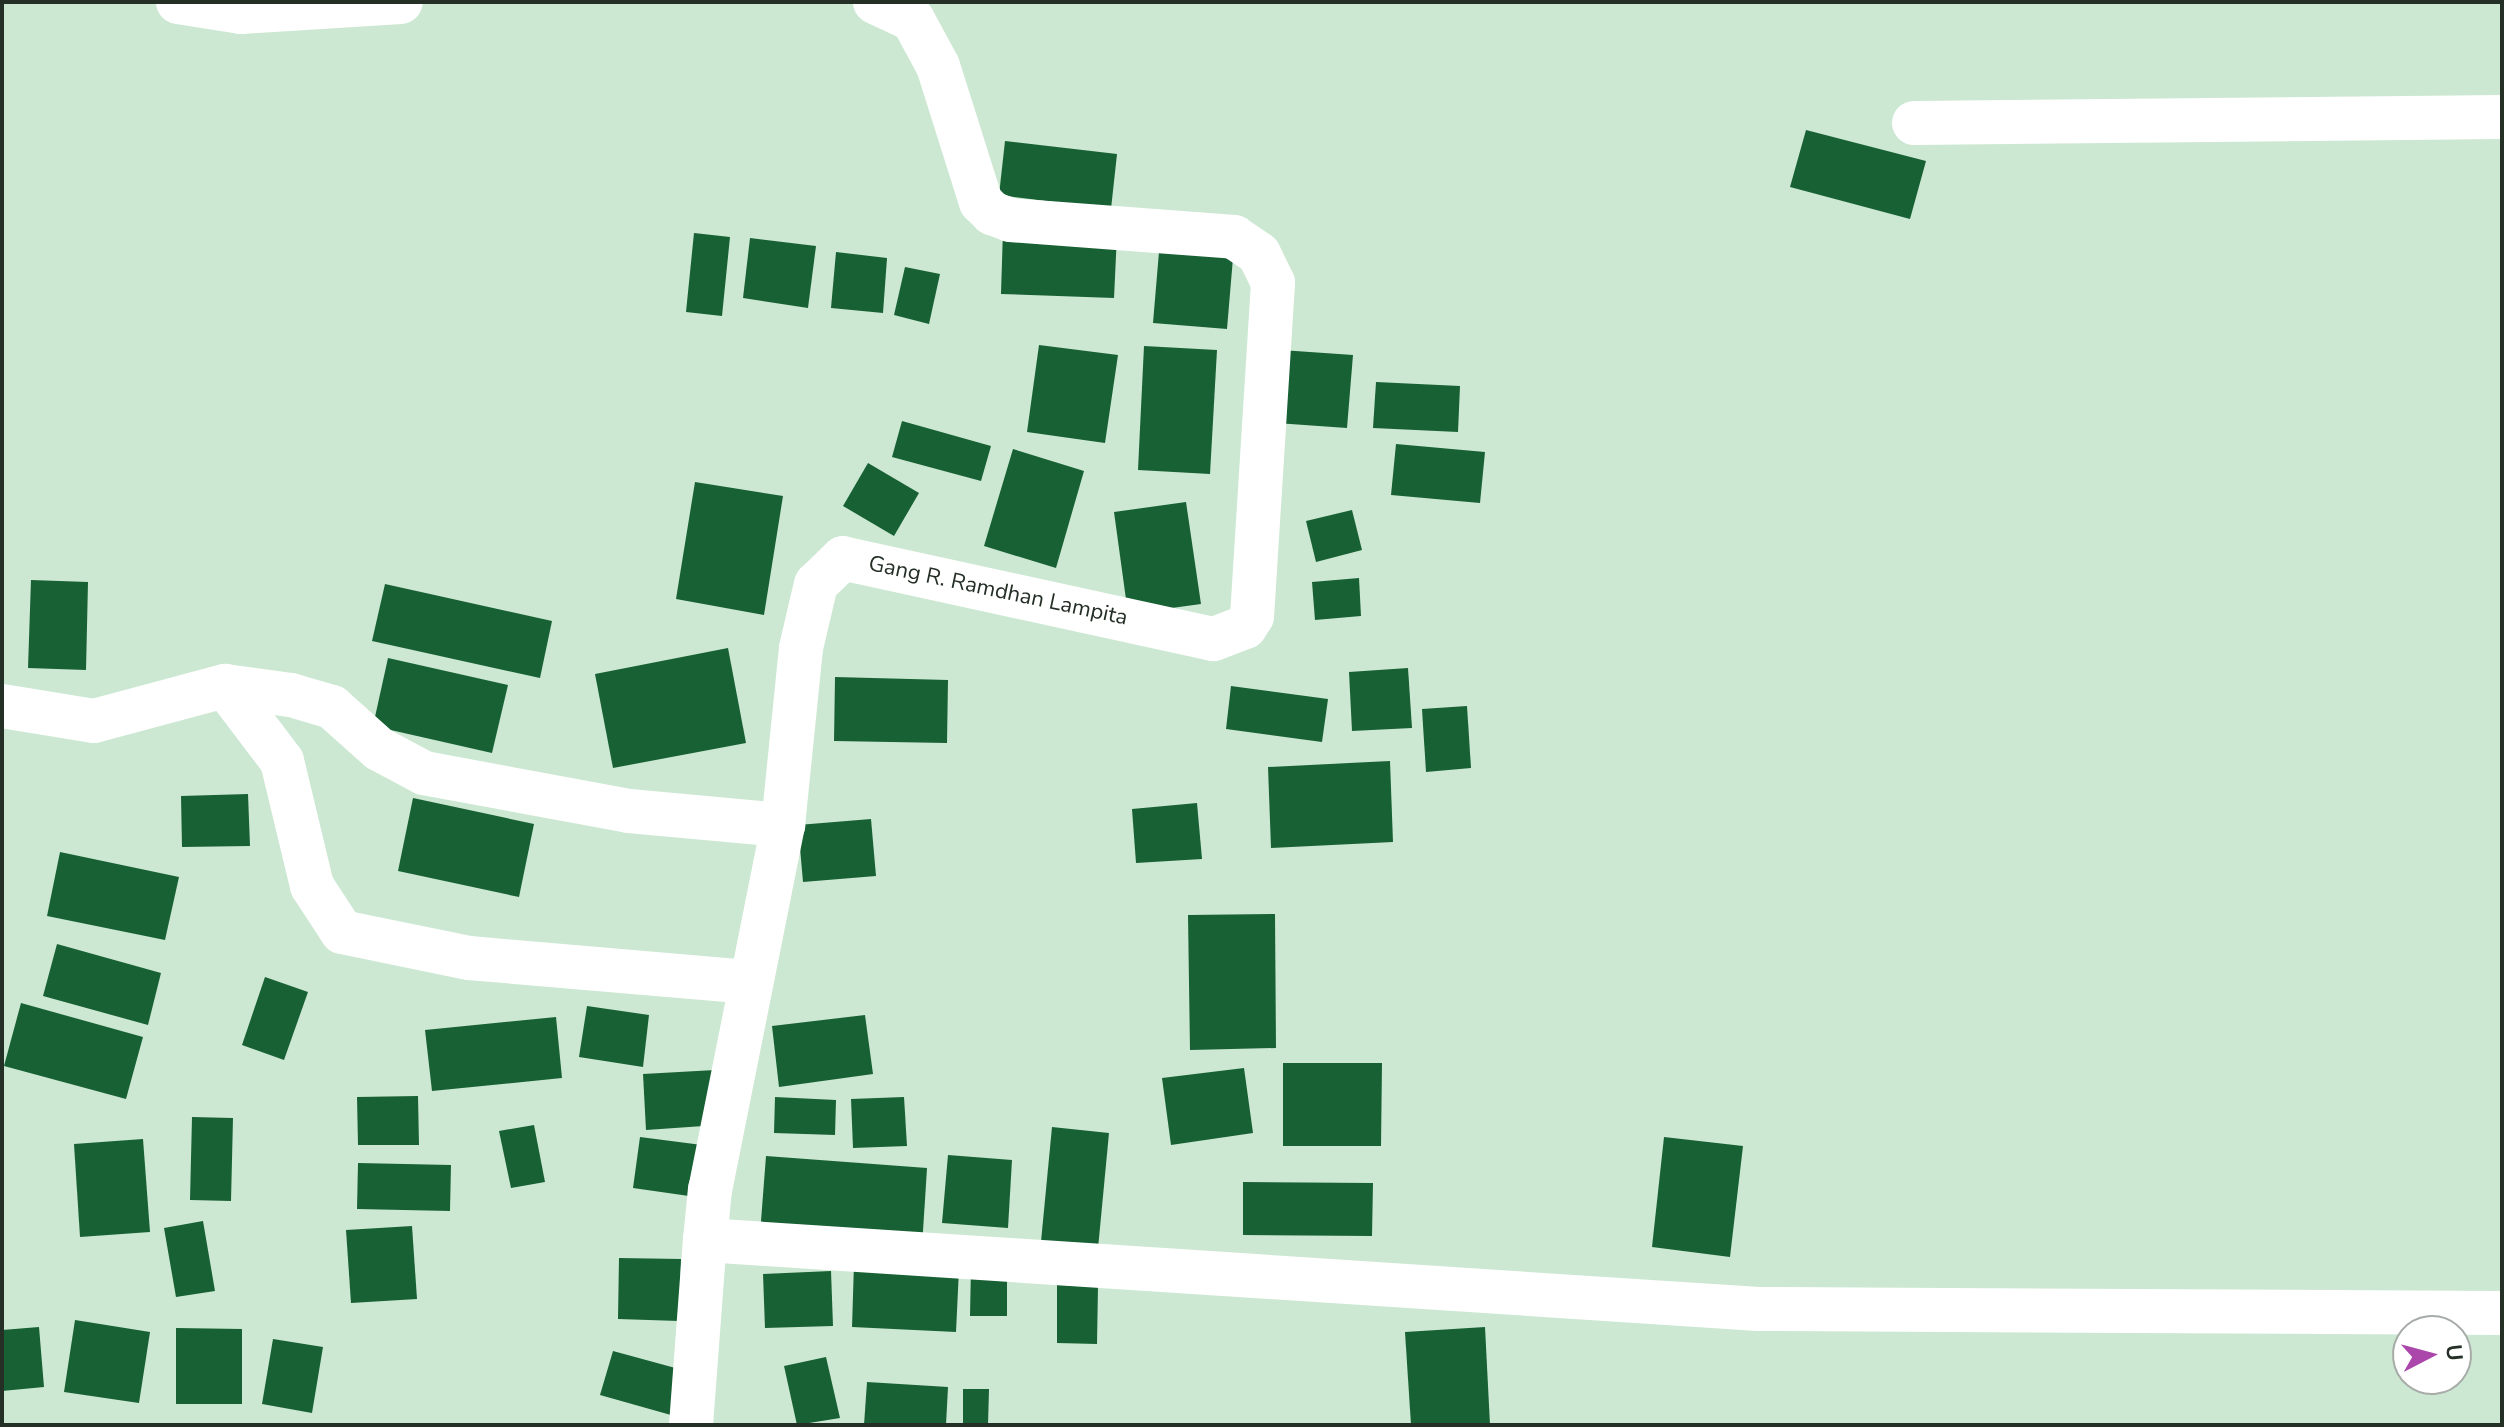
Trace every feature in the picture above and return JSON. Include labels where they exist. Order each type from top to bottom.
[{"type":"street","points":[[178,2],[241,12],[401,2]]},
{"type":"street","name":"Gang R. Ramdhan Lampita","points":[[783,825],[801,648],[816,584],[843,558],[1213,639],[1245,627],[1252,616],[1273,283],[1259,254],[1234,237],[1010,220],[992,213],[981,202],[938,66],[913,20],[875,2]]},
{"type":"street","points":[[1914,123],[2502,117]]},
{"type":"street","points":[[225,686],[282,761],[312,886],[342,932],[469,958],[751,982]]},
{"type":"street","points":[[2,706],[94,721],[225,686],[332,707],[379,749],[424,773],[629,811],[783,825],[710,1189],[691,1425]]},
{"type":"street","points":[[705,1240],[1759,1309],[2502,1313]]},
{"type":"building","points":[[1806,130],[1926,161],[1910,219],[1790,187]]},
{"type":"building","points":[[1005,141],[1117,154],[1111,209],[999,195]]},
{"type":"building","points":[[1003,229],[1117,234],[1114,298],[1001,294]]},
{"type":"building","points":[[694,233],[730,237],[722,316],[686,312]]},
{"type":"building","points":[[750,238],[816,246],[808,308],[743,298]]},
{"type":"building","points":[[1160,240],[1234,246],[1227,329],[1153,323]]},
{"type":"building","points":[[836,252],[887,258],[883,313],[831,308]]},
{"type":"building","points":[[905,267],[940,274],[929,324],[894,315]]},
{"type":"building","points":[[1039,345],[1118,355],[1105,443],[1027,432]]},
{"type":"building","points":[[1144,346],[1217,350],[1210,474],[1138,470]]},
{"type":"building","points":[[1281,350],[1353,355],[1347,428],[1276,423]]},
{"type":"building","points":[[1376,382],[1460,386],[1458,432],[1373,428]]},
{"type":"building","points":[[902,421],[991,446],[981,481],[892,457]]},
{"type":"building","points":[[1396,444],[1485,452],[1480,503],[1391,495]]},
{"type":"building","points":[[1013,449],[1084,471],[1056,568],[984,546]]},
{"type":"building","points":[[868,463],[919,493],[894,536],[843,506]]},
{"type":"building","points":[[695,482],[783,496],[764,615],[676,599]]},
{"type":"building","points":[[1186,502],[1201,604],[1128,614],[1114,512]]},
{"type":"building","points":[[1352,510],[1362,550],[1316,562],[1306,521]]},
{"type":"building","points":[[1359,578],[1361,616],[1315,620],[1312,582]]},
{"type":"building","points":[[31,580],[88,582],[86,670],[28,668]]},
{"type":"building","points":[[385,584],[552,621],[540,678],[372,641]]},
{"type":"building","points":[[728,648],[746,743],[613,768],[595,674]]},
{"type":"building","points":[[388,658],[508,685],[492,753],[373,726]]},
{"type":"building","points":[[1408,668],[1412,728],[1352,731],[1349,672]]},
{"type":"building","points":[[835,677],[948,680],[947,743],[834,741]]},
{"type":"building","points":[[1231,686],[1328,699],[1322,742],[1226,729]]},
{"type":"building","points":[[1467,706],[1471,768],[1426,772],[1422,709]]},
{"type":"building","points":[[1390,761],[1393,842],[1271,848],[1268,767]]},
{"type":"building","points":[[248,794],[250,846],[182,847],[181,796]]},
{"type":"building","points":[[413,798],[534,824],[519,897],[398,871]]},
{"type":"building","points":[[1197,803],[1202,859],[1136,863],[1132,809]]},
{"type":"building","points":[[871,819],[876,876],[803,882],[798,825]]},
{"type":"building","points":[[60,852],[179,877],[165,940],[47,916]]},
{"type":"building","points":[[1275,914],[1276,1048],[1190,1050],[1188,915]]},
{"type":"building","points":[[57,944],[161,973],[148,1025],[43,996]]},
{"type":"building","points":[[265,977],[308,992],[284,1060],[242,1045]]},
{"type":"building","points":[[21,1003],[143,1037],[126,1099],[4,1066]]},
{"type":"building","points":[[587,1006],[649,1015],[643,1067],[579,1057]]},
{"type":"building","points":[[865,1015],[873,1074],[779,1087],[772,1026]]},
{"type":"building","points":[[556,1017],[562,1078],[432,1091],[425,1030]]},
{"type":"building","points":[[1283,1063],[1382,1063],[1381,1146],[1283,1146]]},
{"type":"building","points":[[1244,1068],[1253,1133],[1171,1145],[1162,1078]]},
{"type":"building","points":[[715,1070],[718,1125],[646,1130],[643,1074]]},
{"type":"building","points":[[418,1096],[419,1145],[358,1145],[357,1097]]},
{"type":"building","points":[[775,1097],[836,1100],[835,1135],[774,1133]]},
{"type":"building","points":[[904,1097],[907,1146],[853,1148],[851,1099]]},
{"type":"building","points":[[192,1117],[233,1118],[231,1201],[190,1200]]},
{"type":"building","points":[[534,1125],[545,1182],[511,1188],[499,1131]]},
{"type":"building","points":[[1052,1127],[1109,1133],[1097,1259],[1040,1252]]},
{"type":"building","points":[[640,1137],[702,1145],[696,1197],[633,1188]]},
{"type":"building","points":[[1664,1137],[1743,1146],[1730,1257],[1652,1247]]},
{"type":"building","points":[[143,1139],[150,1232],[80,1237],[74,1144]]},
{"type":"building","points":[[948,1155],[1012,1160],[1008,1228],[942,1223]]},
{"type":"building","points":[[766,1156],[927,1168],[922,1247],[760,1234]]},
{"type":"building","points":[[358,1163],[451,1165],[450,1211],[357,1209]]},
{"type":"building","points":[[1243,1182],[1373,1183],[1372,1236],[1243,1235]]},
{"type":"building","points":[[203,1221],[215,1291],[176,1297],[164,1228]]},
{"type":"building","points":[[412,1226],[417,1299],[351,1303],[346,1230]]},
{"type":"building","points":[[619,1258],[681,1259],[679,1321],[618,1319]]},
{"type":"building","points":[[854,1263],[959,1269],[956,1332],[852,1327]]},
{"type":"building","points":[[971,1266],[1007,1267],[1007,1316],[970,1316]]},
{"type":"building","points":[[831,1271],[833,1326],[765,1328],[763,1274]]},
{"type":"building","points":[[1057,1285],[1098,1286],[1097,1344],[1057,1343]]},
{"type":"building","points":[[75,1320],[150,1332],[139,1403],[64,1392]]},
{"type":"building","points":[[39,1327],[44,1387],[2,1391],[2,1330]]},
{"type":"building","points":[[1485,1327],[1490,1425],[1411,1425],[1405,1332]]},
{"type":"building","points":[[176,1328],[242,1329],[242,1404],[176,1404]]},
{"type":"building","points":[[273,1339],[323,1347],[312,1413],[262,1404]]},
{"type":"building","points":[[613,1351],[690,1372],[678,1417],[600,1395]]},
{"type":"building","points":[[826,1357],[840,1418],[797,1425],[784,1366]]},
{"type":"building","points":[[867,1382],[948,1387],[946,1425],[864,1425]]},
{"type":"building","points":[[963,1389],[989,1389],[988,1425],[963,1425]]}]
